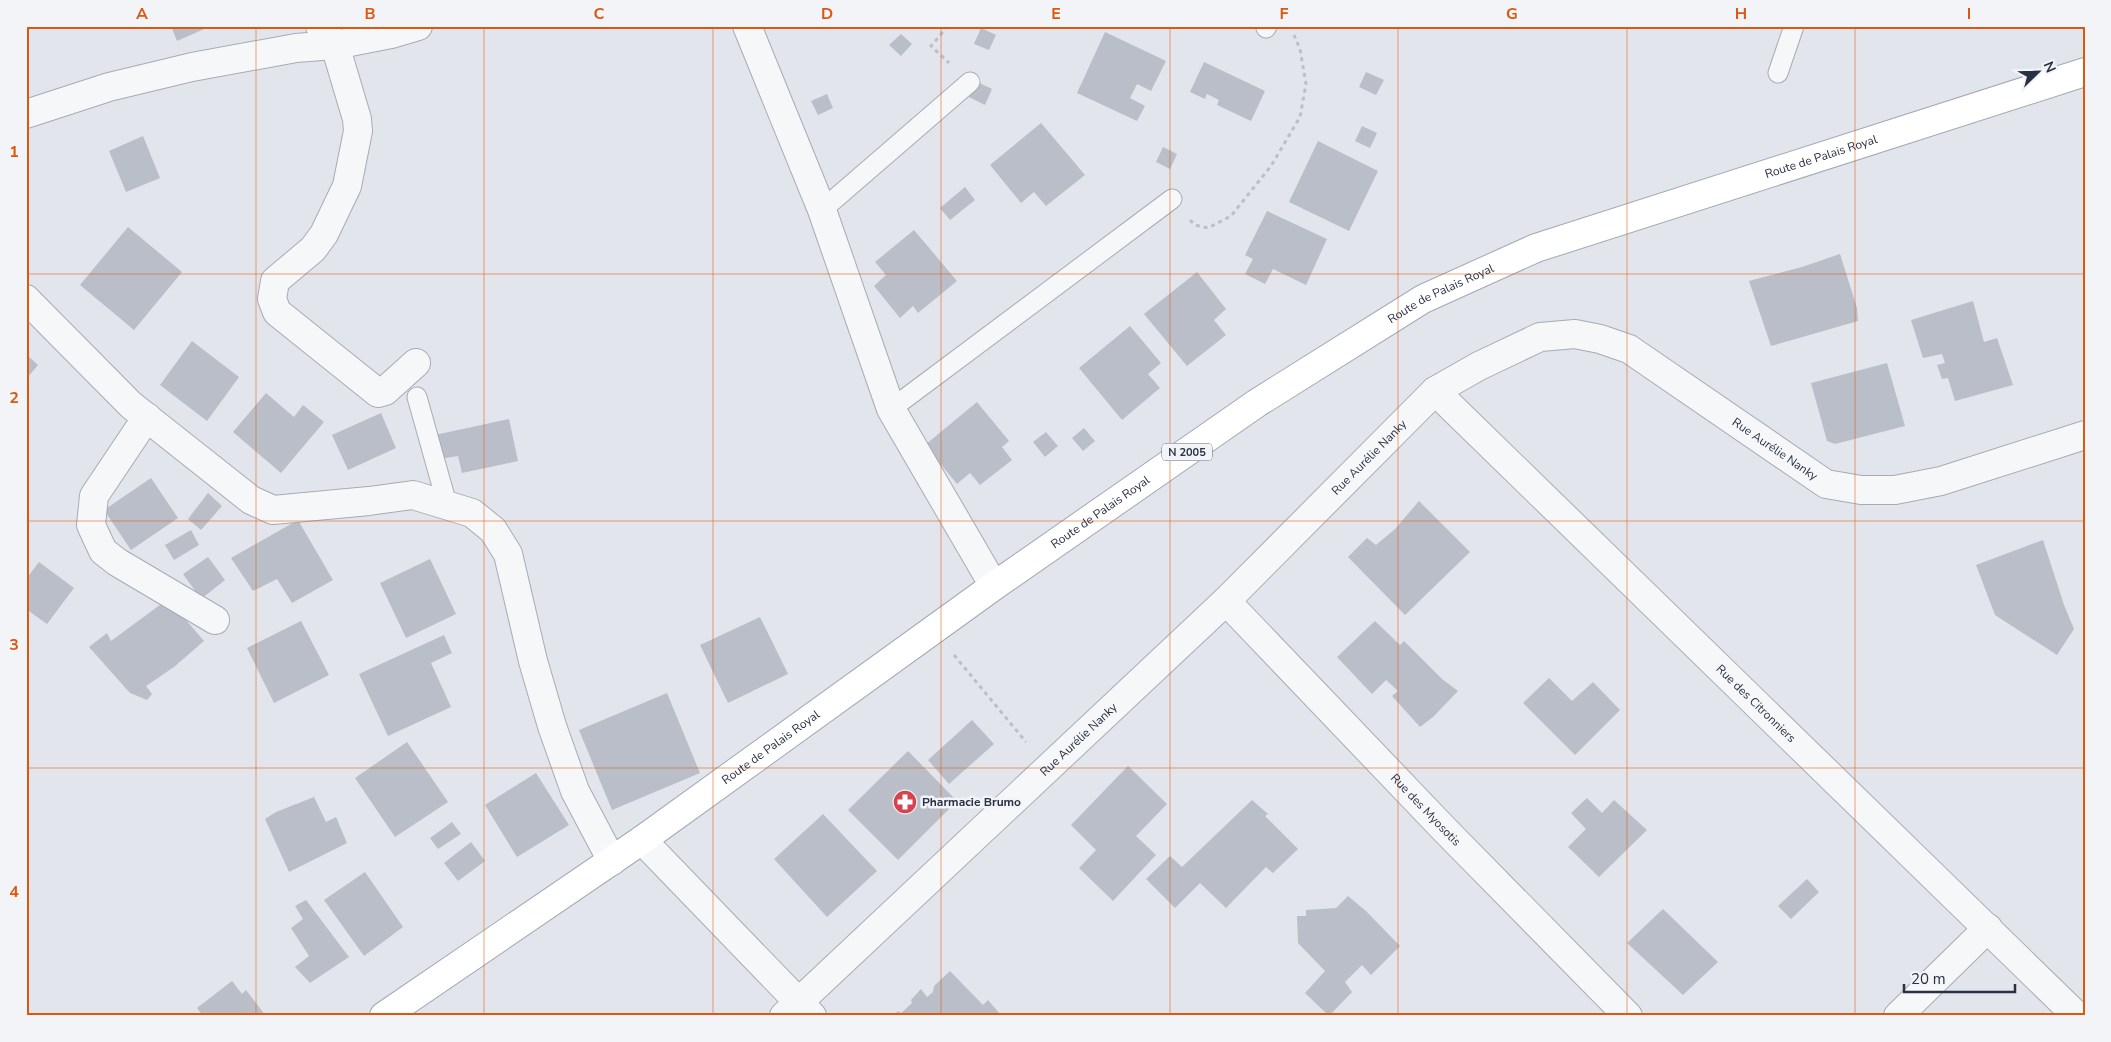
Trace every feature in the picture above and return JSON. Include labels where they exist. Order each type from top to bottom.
[{"type":"main road","name":"Route de Palais Royal","points":[[384,1016],[642,840],[932,630],[1257,403],[1423,299],[1536,248],[2085,72]]},
{"type":"street","points":[[26,114],[109,87],[192,67],[296,48],[327,36],[391,34],[418,26]]},
{"type":"street","points":[[747,26],[822,210],[891,409],[994,586]]},
{"type":"street","points":[[327,36],[357,119],[358,132],[348,186],[324,234],[313,248],[275,281],[272,298],[277,312],[378,392],[385,391],[416,363]]},
{"type":"street","points":[[26,299],[131,404],[251,500],[273,510],[361,502],[413,494],[472,513],[493,530],[508,554],[533,661],[552,726],[576,791],[612,861]]},
{"type":"street","name":"Rue Aurélie Nanky","points":[[798,1011],[1048,768],[1226,601],[1435,391],[1478,366],[1540,337],[1575,334],[1600,339],[1629,349],[1826,484],[1861,490],[1895,490],[1941,481],[2085,435]]},
{"type":"street","name":"Rue des Citronniers","points":[[1435,391],[2077,1016]]},
{"type":"street","points":[[146,417],[94,496],[91,525],[103,551],[117,562],[215,620]]},
{"type":"street","name":"Rue des Myosotis","points":[[1226,601],[1444,829],[1628,1016]]},
{"type":"street","points":[[642,840],[798,1011]]},
{"type":"street","points":[[1898,1016],[1988,928]]},
{"type":"lane","points":[[1778,73],[1794,26]]},
{"type":"lane","points":[[822,210],[970,82]]},
{"type":"lane","points":[[891,409],[1172,199]]},
{"type":"lane","points":[[417,396],[447,504]]},
{"type":"path","points":[[948,26],[931,46],[970,82]]},
{"type":"path","points":[[1172,199],[1195,225],[1208,228],[1231,216],[1271,166],[1300,117],[1306,84],[1300,49],[1293,32],[1267,27]]},
{"type":"path","points":[[932,630],[1048,768]]},
{"type":"building","points":[[171,26],[211,26],[177,41]]},
{"type":"building","points":[[981,28],[996,35],[989,50],[974,44]]},
{"type":"building","points":[[1105,32],[1166,61],[1151,91],[1137,84],[1130,98],[1145,106],[1137,121],[1077,93]]},
{"type":"building","points":[[901,34],[912,44],[901,56],[889,45]]},
{"type":"building","points":[[1204,62],[1265,91],[1251,121],[1217,105],[1219,100],[1207,94],[1205,99],[1190,92]]},
{"type":"building","points":[[1366,72],[1384,80],[1376,95],[1359,87]]},
{"type":"building","points":[[975,81],[992,89],[985,105],[967,96]]},
{"type":"building","points":[[827,94],[833,108],[818,115],[811,101]]},
{"type":"building","points":[[1041,123],[1085,175],[1046,206],[1034,192],[1021,203],[990,165]]},
{"type":"building","points":[[1362,126],[1377,133],[1370,148],[1355,141]]},
{"type":"building","points":[[143,136],[160,178],[126,192],[109,151]]},
{"type":"building","points":[[1318,141],[1378,171],[1349,231],[1289,202]]},
{"type":"building","points":[[1163,147],[1177,154],[1170,169],[1156,162]]},
{"type":"building","points":[[965,187],[975,200],[950,220],[940,208]]},
{"type":"building","points":[[1267,211],[1327,239],[1306,285],[1273,269],[1265,284],[1245,274],[1253,259],[1245,255]]},
{"type":"building","points":[[128,227],[182,272],[134,330],[80,285]]},
{"type":"building","points":[[914,230],[957,281],[918,313],[913,306],[900,318],[874,286],[886,275],[875,262]]},
{"type":"building","points":[[1840,254],[1857,308],[1858,321],[1771,346],[1749,281],[1802,267]]},
{"type":"building","points":[[1197,272],[1226,309],[1214,320],[1226,335],[1187,366],[1144,314]]},
{"type":"building","points":[[1973,301],[1984,342],[1997,338],[2013,385],[1955,401],[1948,378],[1942,379],[1937,365],[1945,363],[1942,354],[1923,358],[1911,320]]},
{"type":"building","points":[[1130,326],[1161,363],[1148,374],[1160,388],[1122,420],[1079,368]]},
{"type":"building","points":[[192,341],[239,377],[207,421],[160,385]]},
{"type":"building","points":[[26,354],[38,365],[26,379]]},
{"type":"building","points":[[1887,363],[1905,426],[1835,444],[1827,441],[1811,383]]},
{"type":"building","points":[[266,393],[294,417],[303,405],[324,422],[281,473],[233,432]]},
{"type":"building","points":[[977,402],[1009,441],[1002,447],[1012,460],[980,485],[970,473],[957,484],[925,445]]},
{"type":"building","points":[[381,413],[396,448],[348,470],[332,435]]},
{"type":"building","points":[[509,419],[518,461],[462,473],[458,456],[440,459],[435,435]]},
{"type":"building","points":[[1084,428],[1095,441],[1083,451],[1072,438]]},
{"type":"building","points":[[1046,432],[1058,446],[1045,457],[1033,442]]},
{"type":"building","points":[[151,478],[178,518],[131,550],[104,510]]},
{"type":"building","points":[[208,493],[222,506],[201,530],[188,519]]},
{"type":"building","points":[[1419,501],[1470,552],[1405,615],[1348,557],[1367,538],[1376,545],[1395,529]]},
{"type":"building","points":[[298,520],[333,580],[292,603],[277,579],[253,591],[231,558]]},
{"type":"building","points":[[191,530],[199,545],[174,560],[165,545]]},
{"type":"building","points":[[2043,540],[2064,605],[2074,629],[2057,655],[1995,615],[1976,565]]},
{"type":"building","points":[[208,557],[225,580],[201,599],[183,574]]},
{"type":"building","points":[[430,559],[456,614],[406,638],[380,583]]},
{"type":"building","points":[[39,562],[74,588],[47,624],[26,609],[26,579]]},
{"type":"building","points":[[168,599],[204,641],[174,667],[146,686],[152,694],[147,700],[130,693],[89,647],[107,633],[111,641]]},
{"type":"building","points":[[760,617],[788,674],[728,703],[700,645]]},
{"type":"building","points":[[301,621],[329,675],[274,703],[247,648]]},
{"type":"building","points":[[1375,621],[1400,645],[1404,641],[1442,679],[1458,691],[1433,717],[1420,727],[1392,696],[1398,691],[1386,680],[1372,694],[1337,657]]},
{"type":"building","points":[[444,635],[452,653],[431,663],[451,707],[388,736],[359,674]]},
{"type":"building","points":[[1549,678],[1572,701],[1593,682],[1620,710],[1575,755],[1523,703]]},
{"type":"building","points":[[667,693],[700,773],[612,810],[579,730]]},
{"type":"building","points":[[972,720],[994,744],[949,784],[928,760]]},
{"type":"building","points":[[407,742],[448,802],[395,837],[355,778]]},
{"type":"building","points":[[908,751],[957,801],[898,860],[848,810]]},
{"type":"building","points":[[1128,766],[1167,804],[1136,836],[1156,855],[1113,901],[1079,868],[1096,850],[1071,825]]},
{"type":"building","points":[[536,773],[569,825],[517,857],[485,805]]},
{"type":"building","points":[[314,797],[326,822],[336,817],[347,843],[289,872],[265,819],[276,812]]},
{"type":"building","points":[[1587,798],[1602,813],[1614,800],[1647,830],[1599,877],[1568,847],[1586,829],[1571,813]]},
{"type":"building","points":[[1252,800],[1268,814],[1265,816],[1298,849],[1273,873],[1266,867],[1226,908],[1200,883],[1175,908],[1146,879],[1170,856],[1182,867]]},
{"type":"building","points":[[823,814],[877,871],[827,917],[774,859]]},
{"type":"building","points":[[452,822],[461,834],[438,849],[430,838]]},
{"type":"building","points":[[471,842],[485,861],[458,881],[444,863]]},
{"type":"building","points":[[365,872],[403,927],[364,956],[324,900]]},
{"type":"building","points":[[1807,879],[1819,892],[1791,919],[1778,906]]},
{"type":"building","points":[[1348,896],[1366,911],[1400,946],[1371,975],[1362,965],[1345,982],[1352,992],[1329,1016],[1305,993],[1325,971],[1298,943],[1297,916],[1306,916],[1306,910],[1336,908]]},
{"type":"building","points":[[306,900],[349,957],[310,983],[295,967],[309,956],[291,928],[303,919],[295,906]]},
{"type":"building","points":[[1663,909],[1718,962],[1683,995],[1627,943]]},
{"type":"building","points":[[950,971],[983,1005],[988,1000],[1000,1014],[893,1016],[898,1011],[901,1013],[912,1003],[911,1000],[921,989],[927,997],[933,992],[934,986]]},
{"type":"building","points":[[232,981],[242,994],[246,990],[266,1016],[203,1016],[197,1008]]},
{"type":"place","name":"Pharmacie Brumo","points":[[905,802]]}]
